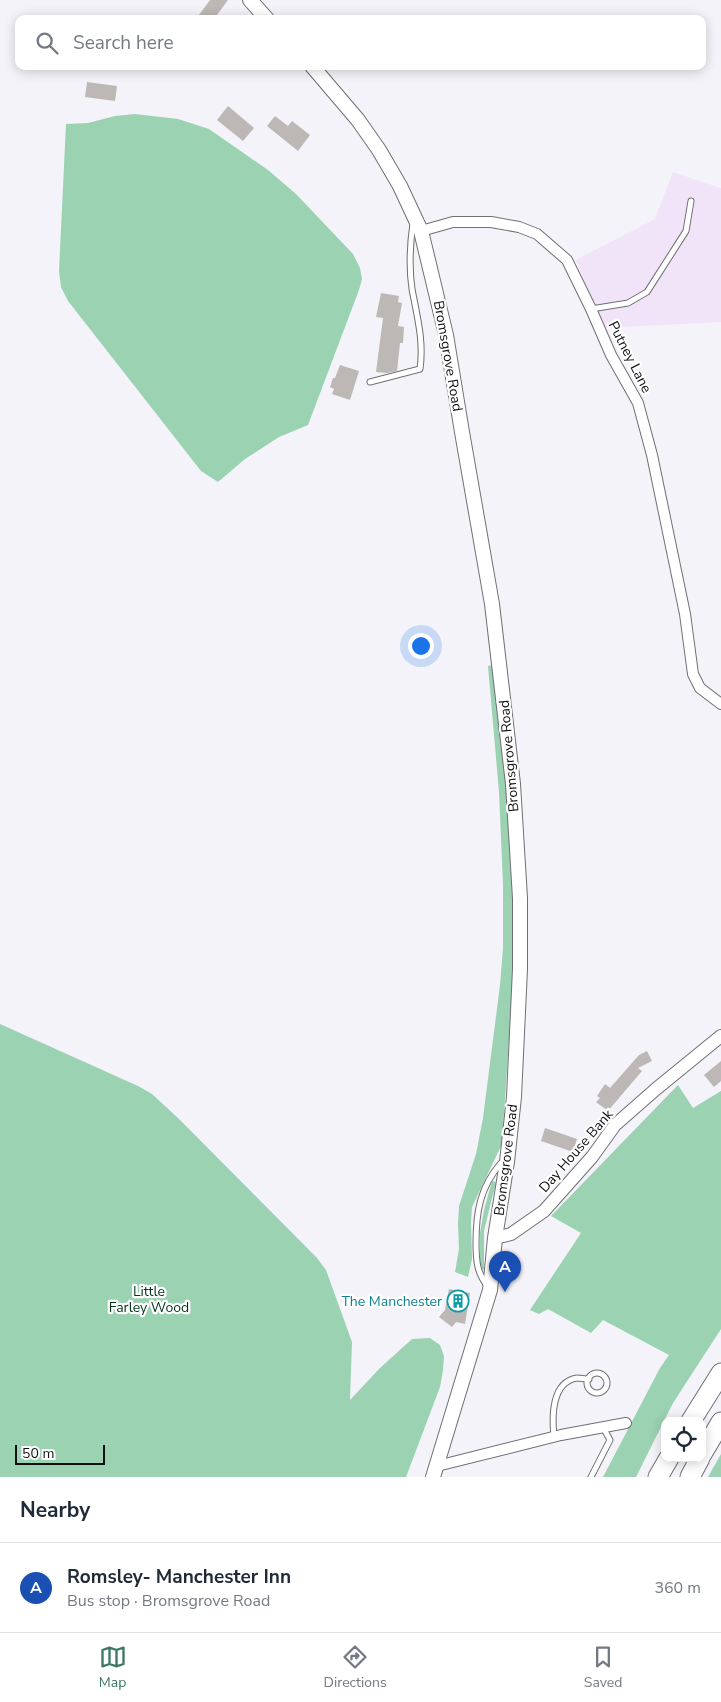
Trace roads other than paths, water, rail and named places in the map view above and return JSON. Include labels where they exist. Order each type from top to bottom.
[{"type":"highway","points":[[694,1417],[721,1373]]},
{"type":"highway","points":[[706,1447],[721,1422]]},
{"type":"highway","points":[[658,1477],[667,1462]]},
{"type":"highway","points":[[690,1477],[698,1462]]},
{"type":"main road","points":[[250,0],[263,15]]},
{"type":"main road","name":"Bromsgrove Road","points":[[315,70],[358,120],[379,150],[400,186],[421,232],[446,335],[492,604],[513,784],[520,898],[520,969],[514,1096],[507,1162],[495,1238],[490,1290],[435,1471]]},
{"type":"street","name":"Putney Lane","points":[[421,232],[453,222],[491,222],[519,227],[537,234],[567,260],[611,355],[638,403],[652,455],[685,614],[693,674],[700,688],[721,704]]},
{"type":"street","name":"Day House Bank","points":[[495,1238],[511,1234],[544,1211],[592,1157],[615,1125],[721,1036]]},
{"type":"street","points":[[435,1471],[554,1437],[604,1429],[626,1423]]},
{"type":"lane","points":[[591,309],[628,303],[647,292],[686,231],[691,201]]},
{"type":"lane","points":[[370,382],[420,369],[420,327],[410,272],[414,215]]},
{"type":"lane","points":[[490,1290],[480,1277],[476,1259],[476,1222],[485,1186],[502,1163],[507,1162]]},
{"type":"lane","points":[[554,1437],[552,1419],[554,1403],[559,1392],[564,1384],[570,1380],[577,1378],[589,1379]]},
{"type":"lane","points":[[591,1477],[610,1440],[604,1429]]},
{"type":"place","name":"Romsley- Manchester Inn","points":[[505,1292]]},
{"type":"place","name":"The Manchester","points":[[458,1301]]},
{"type":"park label","name":"Little Farley Wood","points":[[149,1299]]}]
